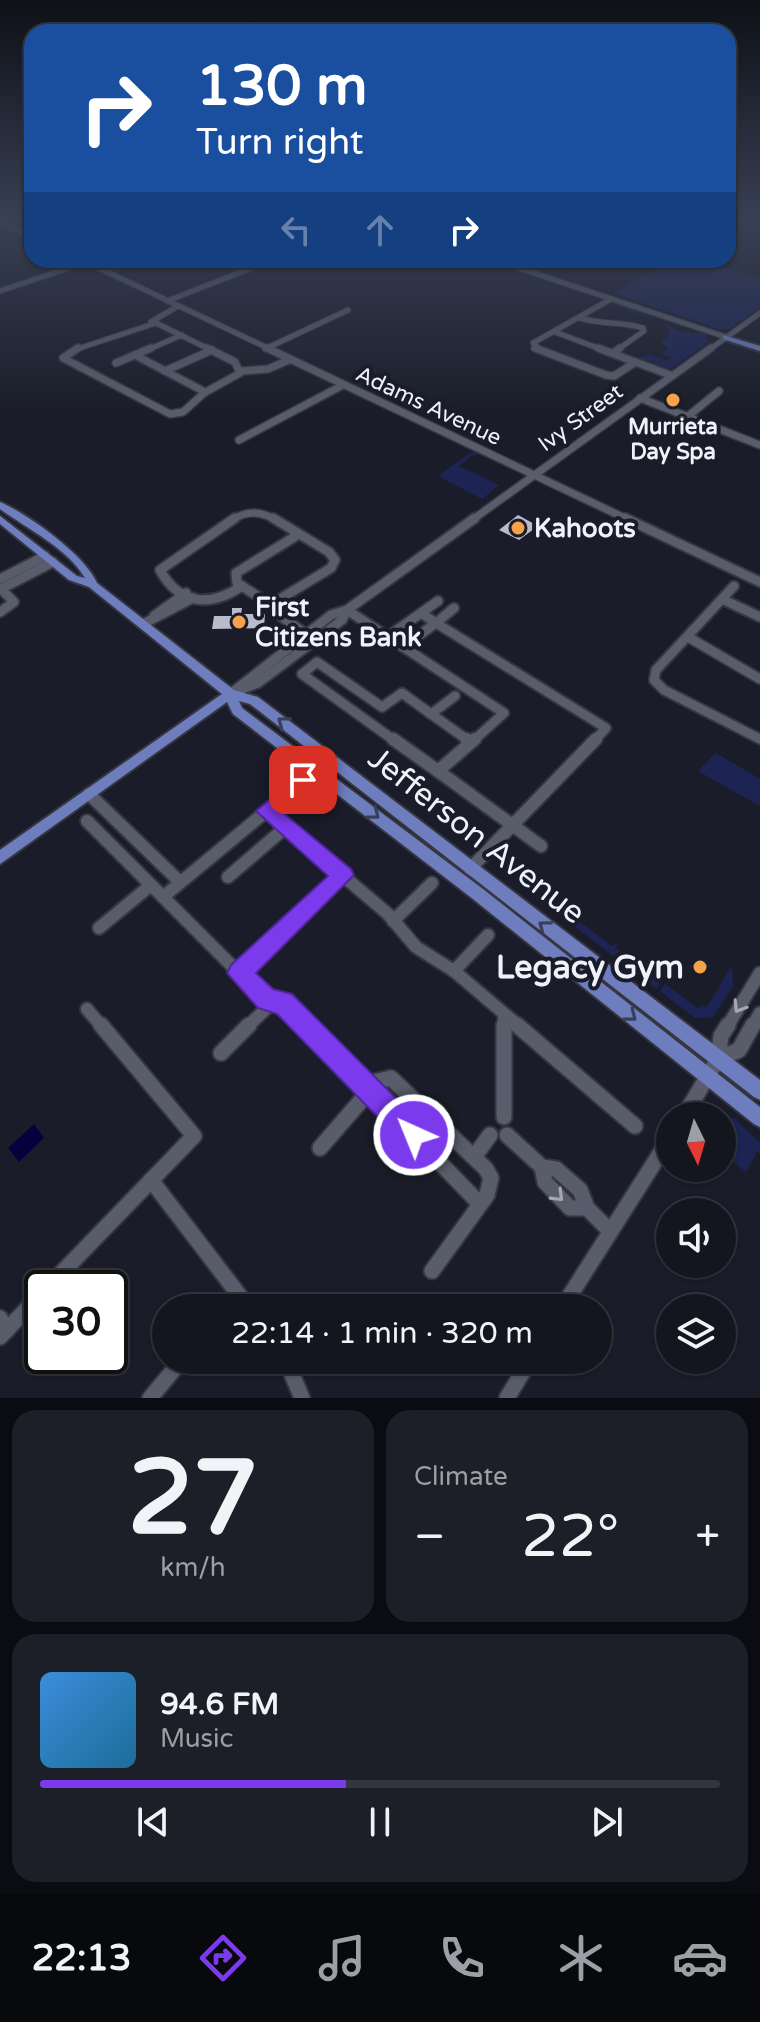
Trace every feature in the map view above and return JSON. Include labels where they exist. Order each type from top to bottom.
[{"type":"main road","points":[[726,337],[760,349]]},
{"type":"main road","name":"Jefferson Avenue","points":[[0,505],[68,553],[91,573],[93,585]]},
{"type":"main road","name":"Jefferson Avenue","points":[[0,519],[73,578],[93,585],[148,621],[230,694],[237,711],[478,894],[760,1118]]},
{"type":"main road","points":[[27,541],[41,544],[59,556],[68,553]]},
{"type":"main road","points":[[0,858],[230,694]]},
{"type":"main road","name":"Jefferson Avenue","points":[[230,694],[254,700],[760,1091]]},
{"type":"main road","points":[[478,894],[486,893],[508,907],[516,904]]},
{"type":"street","points":[[0,291],[22,283]]},
{"type":"street","name":"Adams Avenue","points":[[131,283],[760,582]]},
{"type":"street","points":[[167,301],[212,283]]},
{"type":"street","points":[[564,283],[726,337]]},
{"type":"street","points":[[611,299],[533,343],[535,348],[606,375],[614,376],[634,363]]},
{"type":"street","points":[[178,306],[151,322],[75,349],[63,358],[164,413],[183,412],[205,392],[241,371],[268,369],[289,360]]},
{"type":"street","points":[[265,349],[348,310]]},
{"type":"street","name":"Ivy Street","points":[[230,694],[331,615],[347,610],[760,313]]},
{"type":"street","points":[[580,318],[603,325],[622,321],[643,328],[644,331],[613,353]]},
{"type":"street","points":[[151,322],[235,362],[241,371]]},
{"type":"street","points":[[555,332],[670,375]]},
{"type":"street","points":[[116,363],[182,335]]},
{"type":"street","points":[[165,371],[212,350]]},
{"type":"street","points":[[135,355],[205,392]]},
{"type":"street","points":[[239,440],[343,385]]},
{"type":"street","points":[[687,417],[719,391]]},
{"type":"street","points":[[640,398],[760,444]]},
{"type":"street","points":[[239,582],[262,599],[275,602],[331,568],[334,559],[299,534],[255,511],[242,513],[160,570],[167,580],[189,596],[207,603],[239,582],[243,569],[299,534]]},
{"type":"street","points":[[0,612],[14,602],[0,589],[16,576],[49,559]]},
{"type":"street","points":[[0,579],[16,576]]},
{"type":"street","points":[[734,586],[656,670],[654,680],[664,690],[760,739]]},
{"type":"street","points":[[148,621],[189,596]]},
{"type":"street","points":[[724,600],[760,617]]},
{"type":"street","points":[[387,637],[438,601]]},
{"type":"street","points":[[275,602],[281,615],[306,634]]},
{"type":"street","points":[[403,647],[454,608]]},
{"type":"street","points":[[347,610],[504,713],[438,771]]},
{"type":"street","name":"Ivy Street","points":[[230,694],[258,683],[342,620],[347,610]]},
{"type":"street","points":[[421,613],[606,728],[470,869]]},
{"type":"street","points":[[688,637],[760,679]]},
{"type":"street","points":[[471,742],[402,693],[382,707],[317,662],[302,674],[541,846]]},
{"type":"street","points":[[431,714],[455,696]]},
{"type":"street","points":[[163,897],[316,770]]},
{"type":"street","points":[[89,794],[180,882]]},
{"type":"street","points":[[267,811],[343,875],[393,921],[401,934],[438,965],[454,971],[635,1126]]},
{"type":"street","points":[[112,816],[91,825],[267,1000],[284,1003],[480,1204]]},
{"type":"street","points":[[228,877],[286,827]]},
{"type":"street","points":[[239,973],[343,875]]},
{"type":"street","points":[[393,921],[432,883]]},
{"type":"street","points":[[99,928],[151,885]]},
{"type":"street","points":[[454,971],[488,935]]},
{"type":"street","points":[[693,1102],[718,1059],[721,1036],[760,973]]},
{"type":"street","points":[[221,1053],[274,1001]]},
{"type":"street","points":[[64,1270],[194,1136],[87,1009]]},
{"type":"street","points":[[718,1059],[739,1050],[760,1013]]},
{"type":"street","points":[[504,1014],[504,1117]]},
{"type":"street","points":[[320,1148],[384,1078],[400,1083],[474,1157],[491,1178],[480,1204],[432,1271]]},
{"type":"street","points":[[474,1157],[490,1135]]},
{"type":"street","points":[[507,1135],[542,1167],[545,1182],[570,1208],[587,1208],[610,1231]]},
{"type":"street","points":[[571,1294],[656,1160]]},
{"type":"street","points":[[151,1180],[231,1294]]},
{"type":"street","points":[[2,1328],[24,1309]]},
{"type":"street","points":[[150,1398],[170,1374]]},
{"type":"street","points":[[292,1374],[302,1398]]},
{"type":"street","points":[[507,1398],[522,1374]]},
{"type":"shaded area","points":[[631,283],[760,283],[760,308],[729,329],[719,329],[613,293]]},
{"type":"shaded area","points":[[609,303],[630,308],[661,322]]},
{"type":"shaded area","points":[[663,323],[689,333],[708,334],[705,339],[710,341],[667,371],[651,366],[656,362],[637,359],[649,354],[667,361],[672,358],[661,354],[668,349],[661,341],[668,337],[669,330]]},
{"type":"shaded area","points":[[473,451],[480,454],[471,456],[459,466],[499,485],[482,499],[438,476]]},
{"type":"shaded area","points":[[716,753],[760,779],[760,806],[698,771]]},
{"type":"shaded area","points":[[579,912],[577,920],[612,946],[619,943],[615,948],[648,973],[652,967],[663,974],[657,989],[570,923]]},
{"type":"shaded area","points":[[732,965],[733,986],[713,1017],[695,1018],[660,991],[665,984],[699,1009],[702,1005],[707,1007]]},
{"type":"shaded area","points":[[736,1120],[760,1143],[760,1153],[757,1152],[746,1172],[736,1164]]},
{"type":"shaded area","points":[[34,1124],[44,1138],[19,1162],[8,1148]]},
{"type":"building","name":"Kahoots","points":[[518,515],[538,526],[519,540],[499,530]]},
{"type":"building","name":"First Citizens Bank","points":[[232,608],[242,608],[241,614],[265,614],[264,628],[212,629],[214,616],[232,616]]},
{"type":"place","name":"Murrieta Day Spa","points":[[673,400]]},
{"type":"place","name":"Kahoots","points":[[518,528]]},
{"type":"place","name":"First Citizens Bank","points":[[239,622]]},
{"type":"place","name":"Legacy Gym","points":[[700,967]]},
{"type":"route","points":[[303,780],[267,811],[343,875],[239,973],[267,1000],[284,1003],[414,1135]]}]
